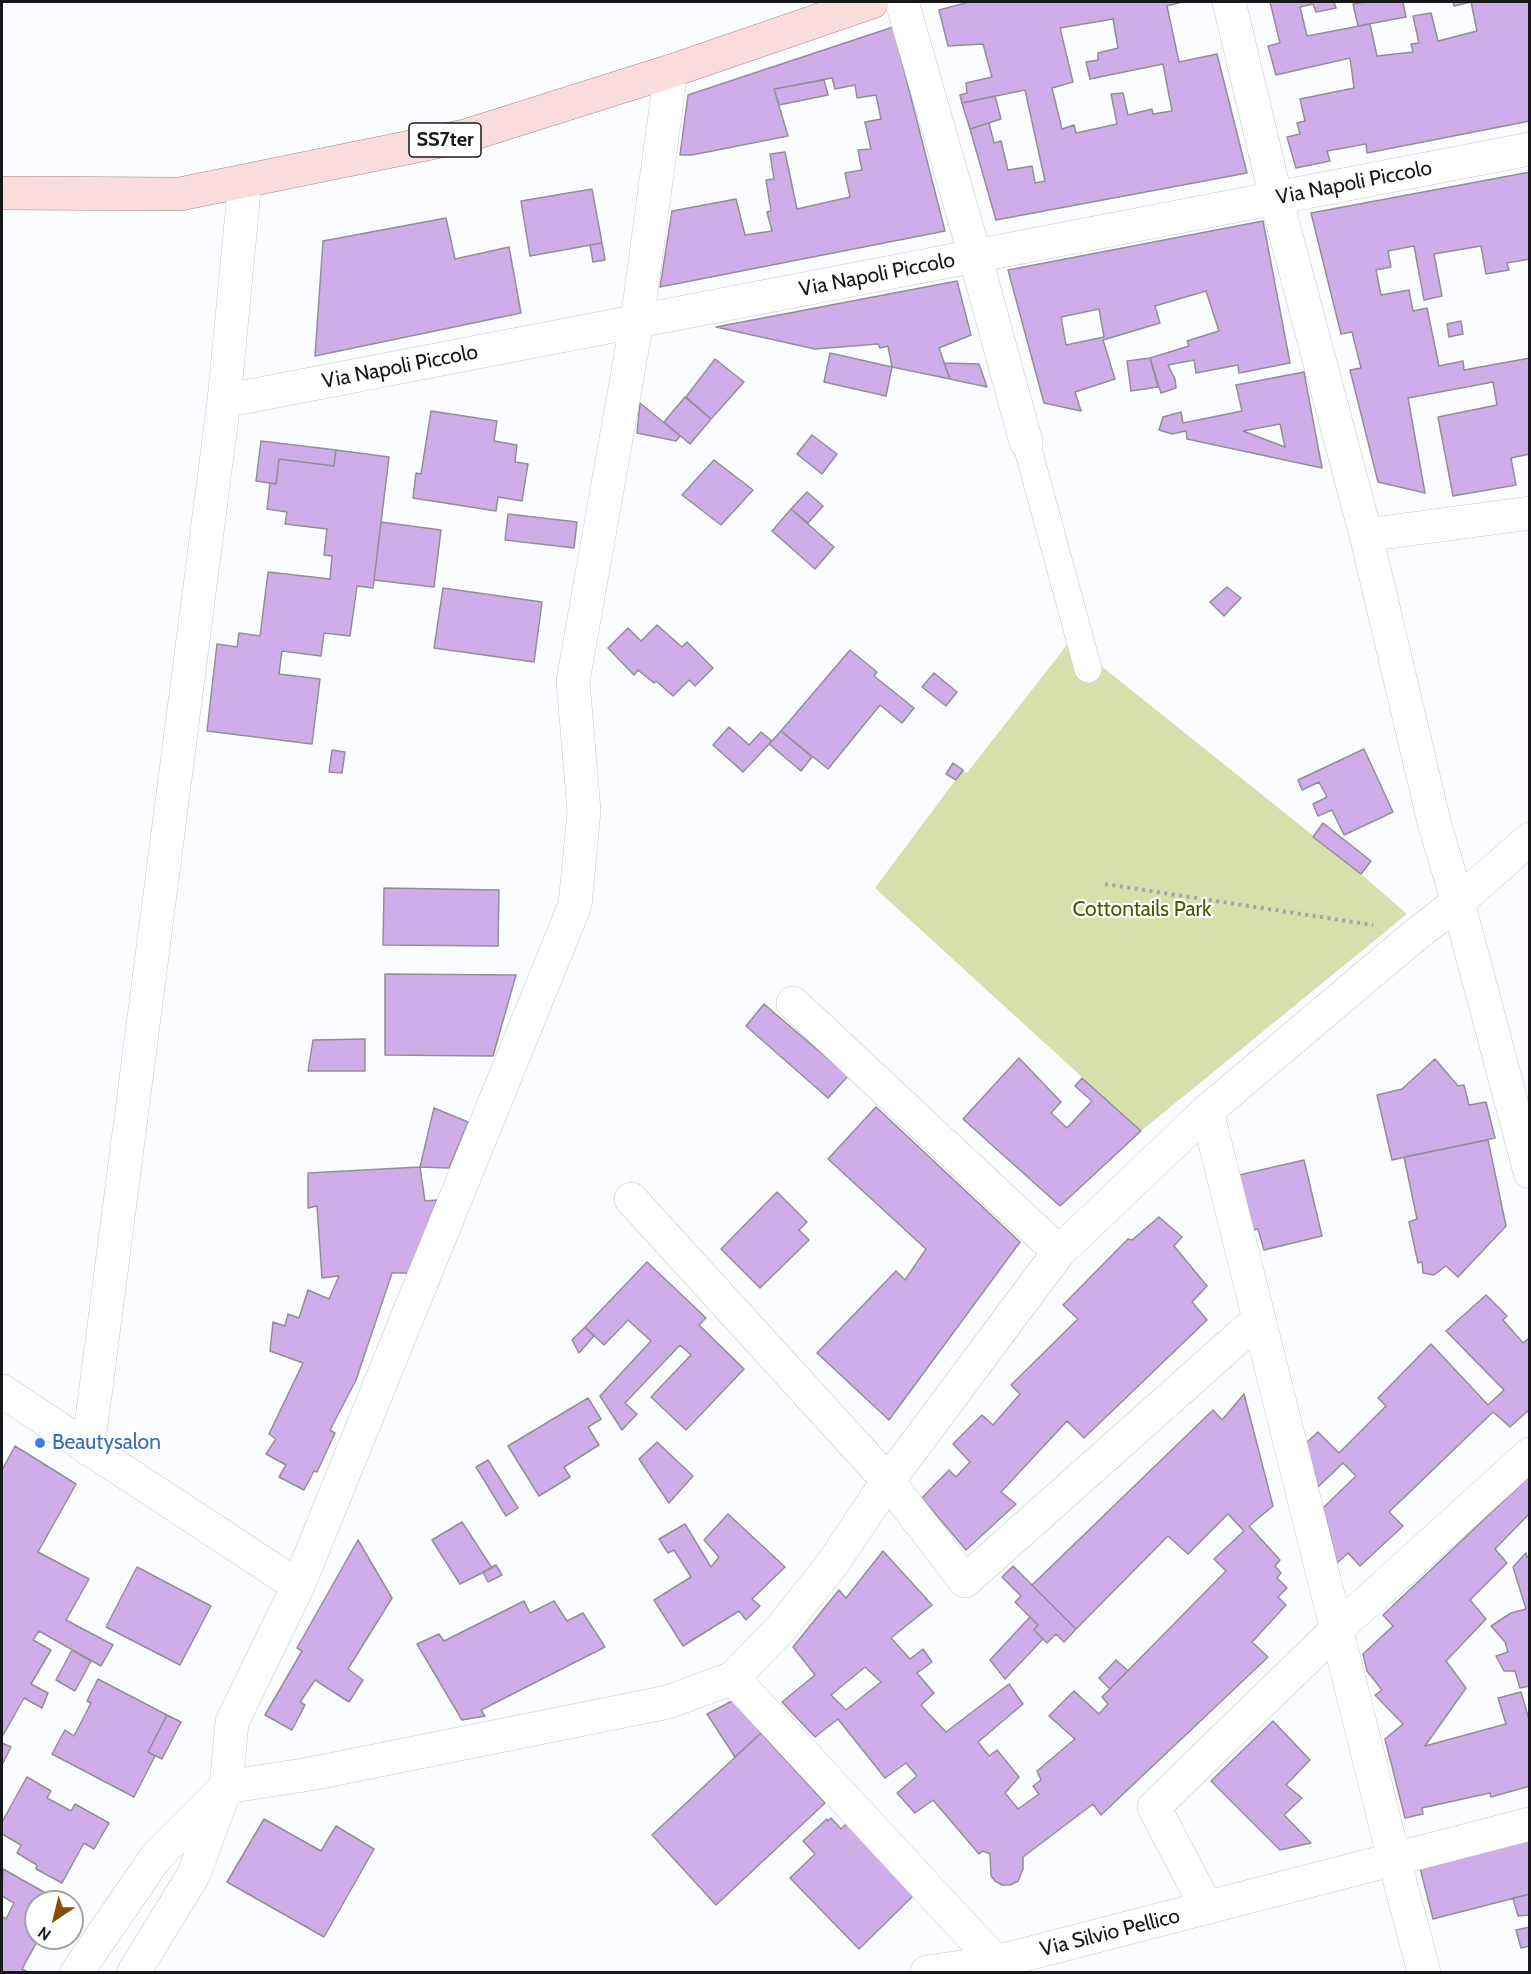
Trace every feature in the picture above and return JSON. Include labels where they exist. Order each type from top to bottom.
[{"type":"main road","name":"SS7ter","points":[[2,193],[180,194],[465,136],[671,71],[872,2]]},
{"type":"street","points":[[902,2],[975,256],[1088,669]]},
{"type":"street","points":[[1229,2],[1276,198],[1365,536],[1434,822],[1458,902],[1530,1172]]},
{"type":"street","points":[[134,1972],[194,1874],[226,1786],[232,1722],[298,1586],[574,905],[584,811],[573,681],[637,321],[671,71]]},
{"type":"street","name":"Via Napoli Piccolo","points":[[224,401],[1530,149]]},
{"type":"street","points":[[88,1449],[224,401],[245,181]]},
{"type":"street","points":[[1365,536],[1530,513]]},
{"type":"street","points":[[78,1972],[156,1857],[226,1786],[310,1774],[668,1702],[733,1678],[782,1627],[833,1563],[888,1481],[1059,1252],[1207,1111],[1413,937],[1458,902],[1530,839]]},
{"type":"street","points":[[793,1003],[1059,1252]]},
{"type":"street","points":[[1207,1111],[1424,1972]]},
{"type":"street","points":[[631,1199],[888,1481],[965,1581],[1259,1319]]},
{"type":"street","points":[[5,1404],[88,1449],[298,1586]]},
{"type":"street","points":[[1207,1908],[1154,1807],[1336,1630],[1530,1454]]},
{"type":"street","points":[[733,1678],[996,1962]]},
{"type":"street","name":"Via Silvio Pellico","points":[[927,1972],[996,1962],[1530,1824]]},
{"type":"path","points":[[1105,884],[1377,925],[1413,937]]},
{"type":"green space","name":"Cottontails Park","points":[[1070,641],[1361,874],[1407,914],[1141,1131],[875,888],[963,770],[967,773]]},
{"type":"building","points":[[969,2],[1182,2],[1167,6],[1179,62],[1217,54],[1247,173],[996,220],[970,129],[989,123],[994,143],[1001,141],[1008,170],[1032,166],[1035,183],[1045,181],[1025,90],[962,103],[960,95],[967,93],[966,83],[992,77],[983,44],[948,46],[939,10]],"holes":[[[1113,19],[1118,48],[1098,53],[1098,60],[1086,62],[1090,79],[1163,64],[1172,111],[1153,114],[1152,109],[1128,115],[1123,93],[1111,94],[1117,124],[1076,133],[1074,125],[1062,129],[1052,88],[1073,82],[1060,28]]]},
{"type":"building","points":[[1270,2],[1334,2],[1336,8],[1316,12],[1313,4],[1300,7],[1307,36],[1370,24],[1377,56],[1413,52],[1411,44],[1419,43],[1413,16],[1431,13],[1438,41],[1477,31],[1471,2],[1530,2],[1530,121],[1367,153],[1366,144],[1327,151],[1330,161],[1296,168],[1287,137],[1300,134],[1297,123],[1305,121],[1300,99],[1354,88],[1350,58],[1276,75],[1268,46],[1280,43]]},
{"type":"building","points":[[1403,2],[1406,17],[1358,26],[1353,4]]},
{"type":"building","points":[[1453,2],[1471,2],[1454,6]]},
{"type":"building","points":[[893,27],[945,231],[660,287],[672,211],[736,199],[745,235],[772,231],[767,212],[771,211],[766,180],[774,179],[770,154],[785,152],[797,209],[850,197],[845,173],[862,170],[858,150],[871,149],[865,122],[881,119],[876,95],[857,98],[855,85],[835,89],[832,78],[774,89],[788,136],[692,155],[680,155],[688,95]]},
{"type":"building","points":[[824,80],[828,95],[779,105],[774,89]]},
{"type":"building","points":[[995,96],[1001,119],[970,129],[962,103]]},
{"type":"building","points":[[1530,172],[1530,259],[1507,263],[1509,270],[1486,274],[1481,246],[1434,254],[1442,296],[1424,300],[1414,246],[1388,251],[1391,267],[1376,270],[1381,295],[1409,290],[1413,311],[1427,308],[1439,366],[1463,361],[1464,370],[1530,358],[1530,454],[1511,458],[1516,485],[1453,496],[1438,417],[1497,405],[1493,382],[1408,398],[1425,493],[1378,482],[1350,370],[1361,368],[1352,332],[1341,334],[1311,213]]},
{"type":"building","points":[[592,189],[602,243],[530,256],[521,201]]},
{"type":"building","points":[[446,218],[455,259],[509,247],[521,313],[315,356],[323,241]]},
{"type":"building","points":[[1263,221],[1290,363],[1239,373],[1238,365],[1196,373],[1194,360],[1168,365],[1175,379],[1176,388],[1161,393],[1150,358],[1189,346],[1187,341],[1219,331],[1206,291],[1155,306],[1160,323],[1103,340],[1115,379],[1075,392],[1081,411],[1044,403],[1008,270]],"holes":[[[1099,309],[1104,337],[1066,345],[1061,317]]]},
{"type":"building","points":[[602,243],[605,260],[593,262],[590,245]]},
{"type":"building","points":[[957,281],[971,335],[939,348],[950,379],[892,367],[888,346],[880,348],[878,344],[815,349],[716,327]]},
{"type":"building","points":[[1461,321],[1463,334],[1449,337],[1447,324]]},
{"type":"building","points":[[830,353],[892,367],[886,396],[824,382]]},
{"type":"building","points":[[1150,358],[1158,387],[1131,391],[1127,361]]},
{"type":"building","points":[[715,359],[744,382],[711,419],[686,397]]},
{"type":"building","points":[[944,363],[979,364],[987,387],[950,379]]},
{"type":"building","points":[[1304,372],[1322,468],[1187,439],[1186,431],[1172,434],[1159,430],[1163,417],[1181,412],[1183,423],[1242,411],[1236,385]],"holes":[[[1280,424],[1285,447],[1243,431]]]},
{"type":"building","points":[[685,397],[711,419],[690,444],[664,422]]},
{"type":"building","points":[[640,403],[680,436],[676,441],[637,433]]},
{"type":"building","points":[[431,411],[497,421],[494,441],[517,445],[515,462],[528,464],[522,501],[498,497],[496,511],[413,498],[416,473],[421,474]]},
{"type":"building","points":[[812,435],[837,454],[822,474],[797,454]]},
{"type":"building","points":[[261,441],[336,450],[334,466],[279,459],[276,484],[256,481]]},
{"type":"building","points":[[336,450],[389,457],[373,588],[357,586],[350,636],[324,633],[321,656],[282,651],[279,674],[320,679],[312,744],[207,731],[217,644],[237,647],[239,633],[260,636],[268,572],[330,579],[332,556],[324,555],[327,529],[285,524],[287,512],[267,509],[270,483],[276,484],[279,459],[334,466]]},
{"type":"building","points":[[714,460],[753,490],[721,525],[682,495]]},
{"type":"building","points":[[807,492],[823,506],[808,523],[791,509]]},
{"type":"building","points":[[791,509],[834,547],[815,569],[772,531]]},
{"type":"building","points":[[508,514],[577,522],[574,548],[505,540]]},
{"type":"building","points":[[381,522],[441,530],[434,587],[374,580]]},
{"type":"building","points":[[1227,587],[1241,598],[1224,616],[1210,602]]},
{"type":"building","points":[[443,588],[542,602],[534,662],[434,648]]},
{"type":"building","points":[[657,625],[682,647],[687,642],[713,668],[695,686],[689,680],[673,696],[656,681],[654,683],[638,670],[634,675],[608,648],[628,628],[641,641]]},
{"type":"building","points":[[850,650],[877,672],[874,676],[914,708],[902,723],[880,705],[828,769],[781,731]]},
{"type":"building","points":[[934,673],[957,692],[946,706],[922,687]]},
{"type":"building","points":[[729,727],[749,745],[761,732],[772,741],[743,772],[713,745]]},
{"type":"building","points":[[781,731],[812,757],[801,771],[769,744]]},
{"type":"building","points":[[1364,749],[1393,812],[1344,835],[1332,810],[1318,816],[1313,804],[1327,797],[1319,782],[1302,790],[1298,780]]},
{"type":"building","points":[[332,750],[345,752],[342,773],[329,772]]},
{"type":"building","points":[[953,763],[963,770],[956,780],[946,774]]},
{"type":"building","points":[[1323,823],[1371,861],[1361,874],[1313,837]]},
{"type":"building","points":[[384,888],[499,890],[498,946],[383,945]]},
{"type":"building","points":[[385,974],[516,975],[493,1056],[385,1055]]},
{"type":"building","points":[[764,1004],[848,1076],[828,1098],[746,1026]]},
{"type":"building","points":[[365,1039],[365,1071],[308,1071],[313,1040]]},
{"type":"building","points":[[1019,1058],[1061,1102],[1051,1113],[1067,1128],[1092,1101],[1075,1086],[1082,1078],[1141,1131],[1060,1206],[963,1119]]},
{"type":"building","points":[[1435,1059],[1458,1086],[1464,1085],[1469,1105],[1486,1102],[1495,1138],[1392,1160],[1377,1095],[1402,1089]]},
{"type":"building","points":[[876,1107],[1020,1242],[889,1420],[817,1353],[896,1271],[905,1280],[926,1249],[828,1159]]},
{"type":"building","points":[[434,1108],[468,1122],[449,1168],[420,1167]]},
{"type":"building","points":[[1488,1140],[1506,1226],[1458,1277],[1446,1266],[1434,1275],[1423,1273],[1422,1262],[1418,1263],[1409,1222],[1417,1219],[1404,1157]]},
{"type":"building","points":[[1304,1160],[1322,1236],[1264,1250],[1258,1229],[1252,1230],[1239,1175]]},
{"type":"building","points":[[420,1167],[425,1201],[437,1200],[408,1273],[392,1273],[356,1380],[330,1430],[335,1433],[317,1472],[314,1471],[304,1490],[279,1477],[286,1465],[266,1454],[276,1439],[269,1434],[303,1363],[270,1351],[273,1322],[285,1326],[288,1314],[299,1318],[308,1290],[329,1299],[339,1276],[322,1278],[317,1206],[308,1208],[308,1173]]},
{"type":"building","points":[[777,1192],[807,1222],[799,1230],[809,1240],[760,1288],[721,1249]]},
{"type":"building","points":[[1159,1217],[1182,1237],[1174,1246],[1207,1286],[1192,1302],[1207,1320],[1084,1438],[1067,1421],[1001,1492],[1016,1504],[966,1550],[922,1498],[949,1470],[956,1477],[970,1462],[953,1444],[982,1415],[993,1425],[1020,1394],[1011,1385],[1078,1319],[1063,1305],[1128,1239],[1132,1240]]},
{"type":"building","points":[[647,1262],[706,1318],[699,1325],[744,1369],[686,1430],[651,1397],[691,1355],[680,1345],[625,1403],[637,1414],[622,1430],[600,1396],[651,1341],[628,1320],[604,1345],[585,1327]]},
{"type":"building","points":[[1486,1295],[1507,1316],[1503,1320],[1523,1343],[1528,1339],[1530,1341],[1530,1409],[1510,1427],[1493,1412],[1389,1512],[1403,1526],[1360,1566],[1348,1553],[1337,1563],[1323,1508],[1356,1476],[1343,1463],[1318,1487],[1306,1443],[1318,1432],[1339,1453],[1386,1406],[1378,1398],[1431,1344],[1488,1405],[1504,1390],[1446,1331]]},
{"type":"building","points":[[585,1327],[594,1336],[579,1353],[572,1340]]},
{"type":"building","points":[[1244,1394],[1273,1506],[1249,1526],[1280,1560],[1275,1566],[1281,1573],[1277,1578],[1287,1588],[1278,1597],[1286,1605],[1252,1642],[1268,1657],[1101,1815],[1093,1804],[1023,1857],[1023,1869],[1018,1881],[1010,1885],[1002,1885],[995,1881],[991,1876],[990,1854],[983,1851],[979,1854],[933,1800],[915,1813],[897,1793],[917,1776],[906,1763],[885,1778],[838,1719],[815,1737],[782,1702],[815,1675],[793,1647],[839,1590],[846,1598],[883,1551],[932,1605],[891,1638],[910,1659],[923,1649],[932,1662],[917,1673],[934,1693],[921,1705],[928,1713],[946,1732],[1009,1684],[1023,1704],[978,1742],[989,1756],[997,1750],[1019,1777],[1005,1793],[1018,1809],[1039,1794],[1033,1786],[1041,1780],[1037,1771],[1075,1739],[1049,1716],[1074,1691],[1099,1714],[1108,1704],[1102,1697],[1226,1571],[1214,1559],[1244,1531],[1228,1514],[1188,1554],[1168,1536],[1076,1629],[1032,1585],[1213,1410],[1222,1420]],"holes":[[[865,1667],[881,1682],[846,1710],[831,1695]]]},
{"type":"building","points":[[588,1398],[601,1419],[588,1427],[599,1445],[564,1467],[570,1477],[539,1496],[508,1446]]},
{"type":"building","points":[[657,1442],[693,1476],[669,1503],[639,1459]]},
{"type":"building","points":[[15,1446],[76,1484],[38,1552],[89,1579],[66,1620],[113,1645],[101,1666],[39,1631],[33,1640],[51,1650],[31,1684],[48,1693],[42,1708],[24,1698],[2,1737],[2,1470]]},
{"type":"building","points":[[488,1460],[518,1508],[506,1516],[476,1467]]},
{"type":"building","points":[[1530,1476],[1530,1516],[1528,1515],[1495,1549],[1507,1563],[1470,1600],[1486,1619],[1446,1661],[1466,1688],[1425,1746],[1506,1724],[1498,1698],[1521,1692],[1530,1723],[1530,1786],[1491,1797],[1490,1793],[1422,1808],[1423,1814],[1405,1818],[1385,1739],[1403,1724],[1375,1695],[1382,1690],[1367,1671],[1363,1654],[1393,1626],[1383,1615]]},
{"type":"building","points":[[728,1514],[785,1567],[752,1599],[760,1606],[746,1620],[739,1611],[683,1646],[654,1600],[691,1577],[674,1550],[668,1553],[659,1539],[685,1524],[711,1567],[719,1557],[704,1540]]},
{"type":"building","points":[[462,1522],[492,1568],[460,1584],[432,1540]]},
{"type":"building","points":[[358,1540],[392,1598],[348,1669],[363,1680],[349,1702],[315,1680],[300,1702],[305,1705],[292,1730],[265,1715],[302,1651],[297,1648]]},
{"type":"building","points":[[1526,1553],[1527,1557],[1530,1556],[1530,1686],[1520,1688],[1515,1671],[1504,1671],[1496,1656],[1508,1652],[1505,1642],[1491,1626],[1511,1613],[1526,1609],[1513,1567]]},
{"type":"building","points":[[496,1565],[502,1575],[488,1582],[483,1572]]},
{"type":"building","points":[[1013,1566],[1076,1629],[1064,1642],[1056,1634],[1047,1643],[1034,1630],[1038,1625],[1015,1602],[1021,1596],[1002,1577]]},
{"type":"building","points":[[137,1567],[211,1606],[180,1665],[106,1627]]},
{"type":"building","points":[[524,1601],[530,1613],[554,1601],[567,1621],[583,1613],[605,1647],[481,1710],[485,1716],[462,1720],[417,1644],[439,1634],[444,1641]]},
{"type":"building","points":[[1030,1617],[1038,1625],[1034,1630],[1043,1639],[1005,1679],[990,1660]]},
{"type":"building","points":[[72,1650],[91,1661],[75,1691],[56,1680]]},
{"type":"building","points":[[1116,1660],[1128,1671],[1110,1689],[1099,1678]]},
{"type":"building","points":[[98,1679],[167,1715],[148,1752],[155,1756],[134,1797],[52,1754],[65,1730],[74,1736],[91,1703],[87,1701]]},
{"type":"building","points":[[736,1699],[761,1733],[735,1757],[707,1714]]},
{"type":"building","points":[[167,1715],[181,1722],[162,1759],[148,1752]]},
{"type":"building","points":[[1273,1721],[1310,1760],[1286,1785],[1302,1798],[1284,1815],[1311,1843],[1280,1850],[1211,1781]]},
{"type":"building","points":[[761,1733],[825,1803],[716,1905],[652,1835]]},
{"type":"building","points":[[2,1743],[11,1747],[2,1765]]},
{"type":"building","points":[[27,1777],[51,1791],[47,1798],[71,1811],[75,1804],[109,1823],[94,1849],[84,1843],[62,1883],[36,1869],[37,1865],[17,1853],[21,1845],[2,1834],[2,1822]]},
{"type":"building","points":[[831,1818],[841,1829],[846,1824],[916,1893],[859,1949],[790,1878],[815,1854],[803,1841]]},
{"type":"building","points":[[264,1819],[321,1851],[336,1826],[374,1849],[324,1937],[227,1882]]},
{"type":"building","points":[[1530,1840],[1530,1894],[1433,1919],[1420,1868]]},
{"type":"building","points":[[3,1869],[40,1890],[24,1890],[24,1950],[32,1950],[22,1969],[28,1972],[2,1972],[2,1916],[6,1919],[14,1903],[2,1896]]},
{"type":"building","points":[[1530,1894],[1530,1915],[1518,1916],[1513,1898]]},
{"type":"building","points":[[1530,1927],[1530,1946],[1521,1948],[1516,1930]]},
{"type":"place","name":"Beautysalon","points":[[40,1443]]}]
